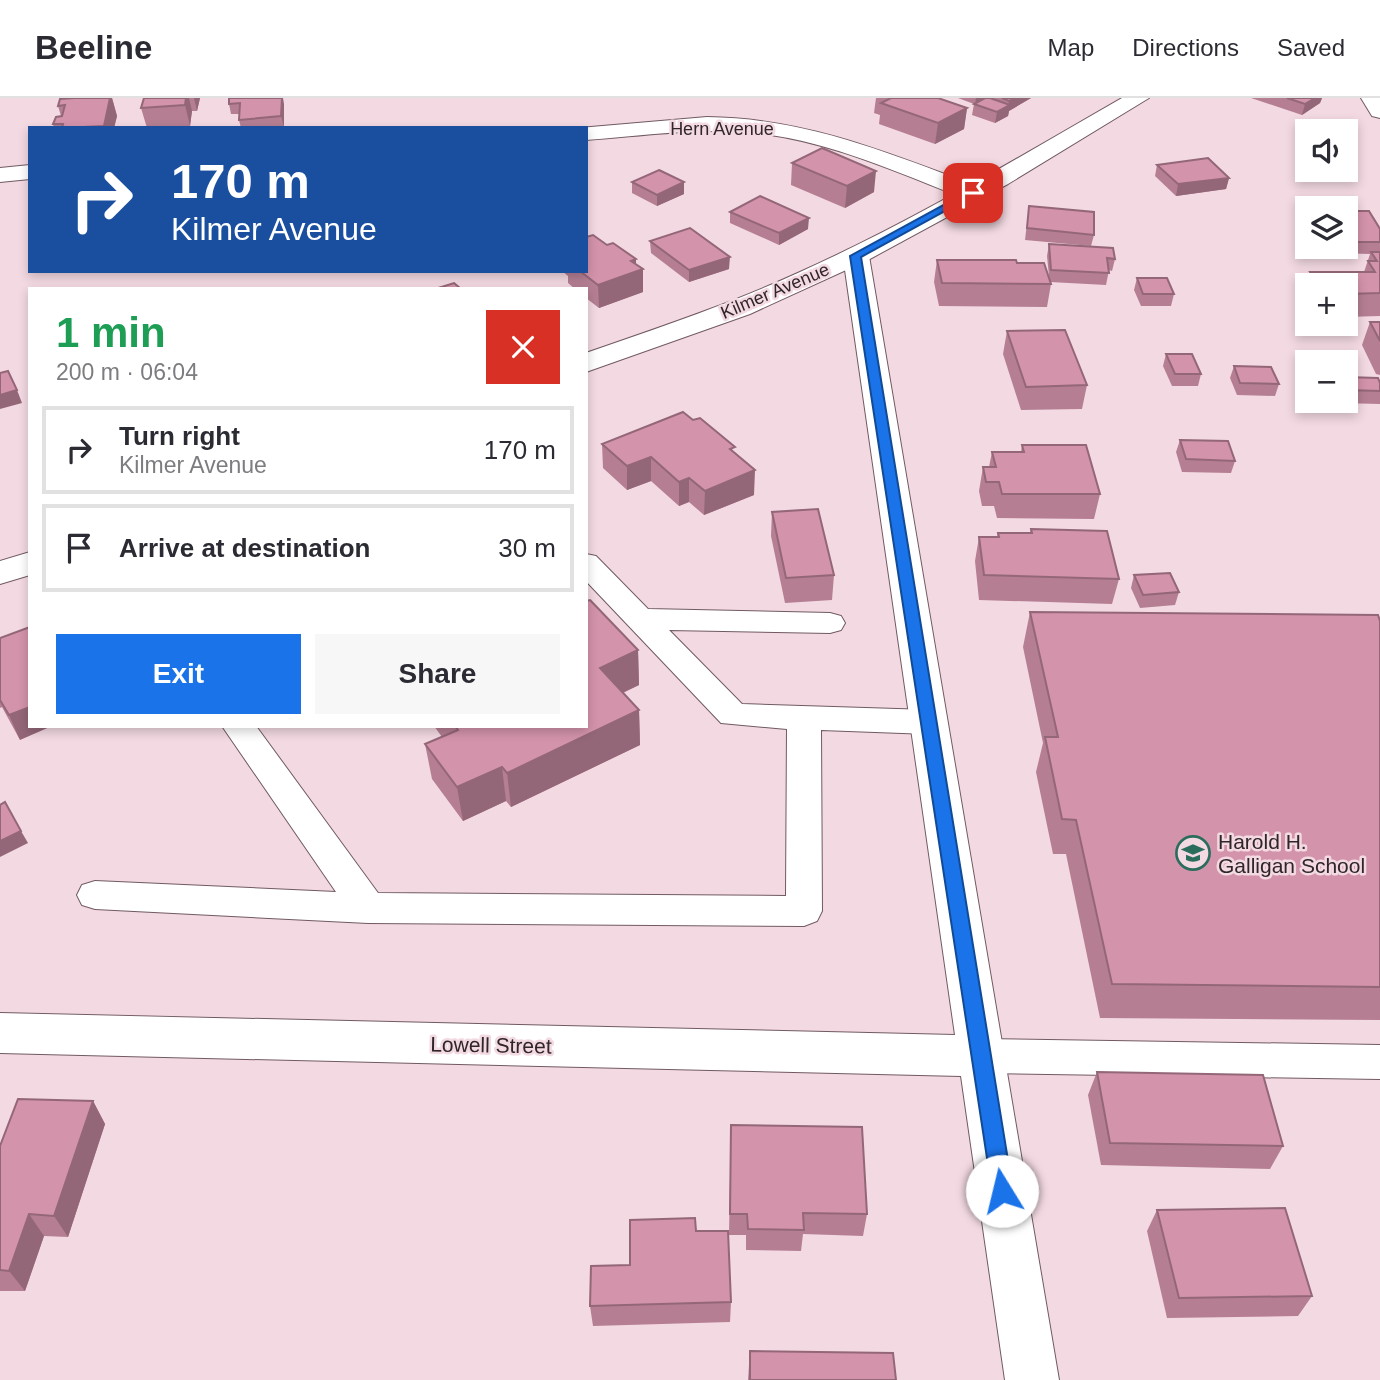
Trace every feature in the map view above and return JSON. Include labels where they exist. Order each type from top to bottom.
[{"type":"street","name":"Kilmer Avenue","points":[[588,362],[761,300],[856,256],[973,193],[1138,98]]},
{"type":"street","points":[[1371,98],[1380,111]]},
{"type":"street","name":"Hern Avenue","points":[[588,133],[716,125],[778,128],[813,135],[973,193]]},
{"type":"street","points":[[0,175],[28,173]]},
{"type":"street","points":[[856,256],[1032,1380]]},
{"type":"street","points":[[0,573],[28,564]]},
{"type":"street","name":"Lowell Street","points":[[0,1033],[981,1056]]},
{"type":"lane","points":[[588,565],[733,715],[929,722]]},
{"type":"lane","points":[[640,619],[830,623]]},
{"type":"lane","points":[[94,895],[368,908],[804,911],[804,719]]},
{"type":"lane","points":[[239,728],[368,908]]},
{"type":"lane","points":[[981,1056],[1380,1062]]},
{"type":"building","points":[[110,98],[104,126],[53,124],[56,117],[62,116],[65,105],[58,106],[60,99]]},
{"type":"building","points":[[144,98],[186,98],[185,105],[141,108]]},
{"type":"building","points":[[229,98],[282,98],[281,116],[239,120],[240,103],[229,104]]},
{"type":"building","points":[[891,98],[938,98],[967,108],[938,123],[881,103]]},
{"type":"building","points":[[985,98],[1010,105],[997,112],[974,104]]},
{"type":"building","points":[[1287,98],[1315,98],[1305,104]]},
{"type":"building","points":[[822,148],[876,171],[847,186],[792,163]]},
{"type":"building","points":[[1208,158],[1229,178],[1178,184],[1157,165]]},
{"type":"building","points":[[659,170],[684,182],[657,195],[632,182]]},
{"type":"building","points":[[760,196],[809,218],[779,233],[730,212]]},
{"type":"building","points":[[1029,206],[1094,212],[1094,235],[1027,228]]},
{"type":"building","points":[[1358,211],[1369,211],[1380,229],[1380,242],[1358,242]]},
{"type":"building","points":[[690,228],[730,257],[689,270],[650,241]]},
{"type":"building","points":[[593,235],[607,245],[613,243],[636,259],[631,261],[643,269],[598,285],[583,273],[588,273],[588,236]]},
{"type":"building","points":[[1049,244],[1113,248],[1115,259],[1107,258],[1109,273],[1051,270]]},
{"type":"building","points":[[1371,252],[1380,252],[1380,293],[1358,294],[1358,273],[1310,272],[1375,272],[1368,261],[1377,261]]},
{"type":"building","points":[[937,260],[1016,260],[1017,263],[1044,263],[1051,284],[942,283]]},
{"type":"building","points":[[1137,278],[1167,278],[1174,294],[1143,294]]},
{"type":"building","points":[[454,283],[459,287],[441,287]]},
{"type":"building","points":[[1370,322],[1380,322],[1380,341]]},
{"type":"building","points":[[1065,330],[1087,385],[1026,387],[1007,331]]},
{"type":"building","points":[[1166,354],[1192,354],[1201,374],[1175,374]]},
{"type":"building","points":[[1234,366],[1271,367],[1279,384],[1240,383]]},
{"type":"building","points":[[8,371],[17,390],[0,395],[0,373]]},
{"type":"building","points":[[1358,377],[1378,378],[1380,391],[1358,390]]},
{"type":"building","points":[[683,412],[693,420],[700,418],[735,447],[730,449],[755,470],[705,491],[689,478],[679,482],[651,457],[627,466],[602,444]]},
{"type":"building","points":[[1180,440],[1228,441],[1235,461],[1186,459]]},
{"type":"building","points":[[1022,445],[1086,445],[1100,494],[1002,494],[999,482],[986,482],[983,467],[996,467],[992,452],[1024,452]]},
{"type":"building","points":[[818,509],[834,575],[786,578],[772,512]]},
{"type":"building","points":[[1031,529],[1107,531],[1119,579],[984,575],[979,537],[999,537],[998,533],[1032,533]]},
{"type":"building","points":[[1170,573],[1179,592],[1143,595],[1134,575]]},
{"type":"building","points":[[588,600],[638,650],[600,668],[639,710],[507,773],[502,767],[457,787],[425,744],[458,730],[456,728],[588,728]]},
{"type":"building","name":"Harold H. Galligan School","points":[[1030,612],[1378,615],[1380,987],[1112,984],[1076,820],[1062,819],[1045,737],[1058,737]]},
{"type":"building","points":[[28,628],[28,708],[9,715],[0,700],[0,638]]},
{"type":"building","points":[[5,802],[21,831],[0,841],[0,805]]},
{"type":"building","points":[[1097,1072],[1263,1075],[1283,1146],[1110,1143]]},
{"type":"building","points":[[18,1099],[93,1101],[54,1216],[29,1214],[9,1271],[0,1270],[0,1146]]},
{"type":"building","points":[[731,1125],[862,1127],[867,1214],[803,1213],[804,1230],[748,1229],[747,1214],[730,1214]]},
{"type":"building","points":[[1285,1208],[1312,1296],[1179,1298],[1157,1210]]},
{"type":"building","points":[[695,1218],[696,1231],[728,1231],[731,1302],[590,1306],[591,1266],[630,1265],[630,1220]]},
{"type":"building","points":[[750,1351],[893,1353],[896,1380],[750,1380]]},
{"type":"place","name":"Harold H. Galligan School","points":[[1193,853]]},
{"type":"route","points":[[973,193],[856,256],[1002,1191]]}]
